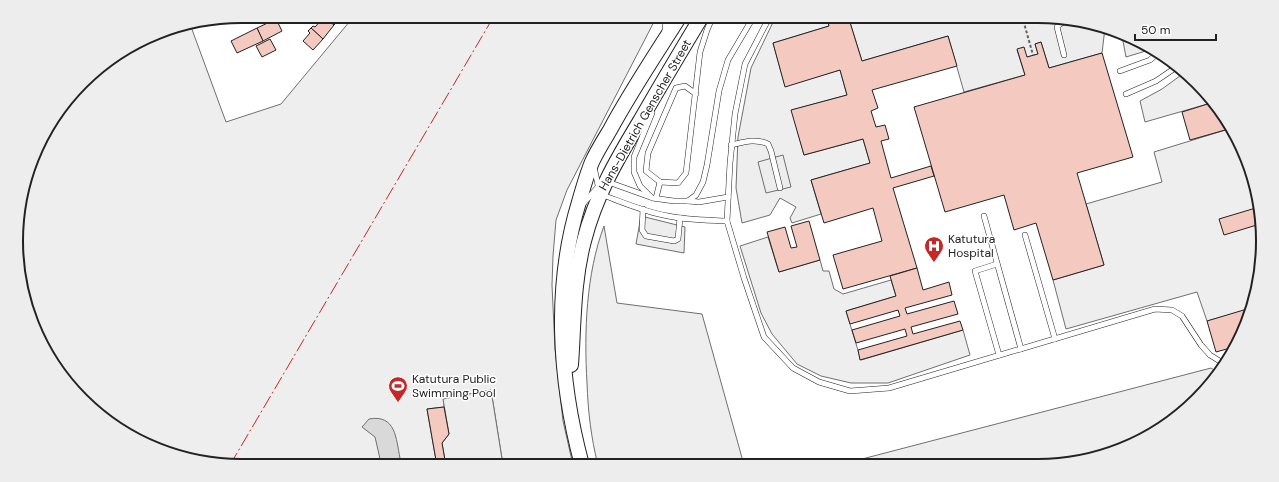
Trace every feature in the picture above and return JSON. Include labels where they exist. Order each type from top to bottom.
[{"type":"street","name":"Hans-Dietrich Genscher Street","points":[[581,459],[569,405],[563,357],[563,290],[566,254],[575,214],[593,161],[626,100],[676,23]]},
{"type":"street","name":"Hans-Dietrich Genscher Street","points":[[569,405],[577,275],[584,242],[601,187],[698,23]]},
{"type":"lane","points":[[661,46],[666,23]]},
{"type":"lane","points":[[696,94],[685,86],[676,88],[648,153],[646,171],[660,182],[678,183],[686,172],[696,94],[700,52],[710,23]]},
{"type":"lane","points":[[688,201],[696,195],[703,182],[718,91],[728,60],[750,23]]},
{"type":"lane","points":[[766,23],[745,64],[735,114],[731,145],[727,221],[764,337],[793,368],[819,382],[850,391],[889,388],[1155,309],[1172,310],[1182,316],[1201,345],[1210,355],[1220,361]]},
{"type":"lane","points":[[1060,24],[1057,27],[1064,55]]},
{"type":"lane","points":[[1120,71],[1150,60],[1154,57]]},
{"type":"lane","points":[[1126,94],[1156,81],[1173,70]]},
{"type":"lane","points":[[654,198],[640,186],[634,172],[634,157],[667,75]]},
{"type":"lane","points":[[731,145],[755,140],[768,144],[780,188]]},
{"type":"lane","points":[[593,161],[601,187],[643,210],[680,218],[727,221]]},
{"type":"lane","points":[[654,198],[660,182]]},
{"type":"lane","points":[[601,187],[674,201],[699,202],[728,197]]},
{"type":"lane","points":[[575,214],[601,187]]},
{"type":"lane","points":[[643,210],[642,230],[646,236],[674,241],[678,239],[680,218]]},
{"type":"lane","points":[[984,216],[1021,349]]},
{"type":"lane","points":[[1025,235],[1055,339]]},
{"type":"lane","points":[[997,264],[975,271],[999,355]]},
{"type":"path","points":[[1024,23],[1033,55]]},
{"type":"shaded area","points":[[348,23],[653,23],[567,190],[556,220],[552,285],[555,349],[563,421],[572,459],[502,459],[491,390],[444,399],[444,407],[427,409],[436,459],[227,459],[185,452],[145,437],[108,414],[77,385],[52,350],[45,337],[30,297],[23,255],[23,227],[30,185],[45,145],[68,108],[97,77],[132,52],[145,45],[192,28],[226,122],[281,104]]},
{"type":"shaded area","points":[[773,23],[828,23],[829,26],[773,43],[785,86],[840,70],[847,95],[792,110],[804,155],[863,139],[870,163],[811,180],[821,214],[792,223],[790,218],[796,207],[780,198],[770,215],[742,223],[736,188],[738,137],[751,68]]},
{"type":"shaded area","points":[[850,23],[1052,23],[1081,27],[1104,34],[1102,53],[1049,68],[1041,42],[1035,44],[1038,54],[1027,57],[1017,50],[1025,75],[964,92],[948,36],[862,61]]},
{"type":"shaded area","points":[[1123,41],[1145,51],[1126,57]]},
{"type":"shaded area","points":[[1180,76],[1208,104],[1145,122],[1140,101],[1162,89]]},
{"type":"shaded area","points":[[1226,130],[1227,132],[1234,145],[1249,185],[1256,227],[1256,255],[1252,284],[1244,311],[1207,321],[1197,292],[1066,329],[1053,280],[1104,265],[1086,204],[1162,182],[1154,152]]},
{"type":"shaded area","points":[[783,155],[791,187],[766,193],[758,162]]},
{"type":"shaded area","points":[[641,216],[685,227],[684,253],[636,244]]},
{"type":"shaded area","points":[[604,226],[617,303],[702,314],[742,459],[597,459],[588,404],[586,324],[590,283],[598,244]]},
{"type":"shaded area","points":[[768,237],[779,272],[820,260],[823,271],[829,271],[834,289],[843,294],[891,280],[896,296],[846,311],[861,360],[963,330],[970,355],[888,383],[851,383],[821,376],[797,364],[772,334],[761,313],[740,246]]},
{"type":"shaded area","points":[[1211,368],[1214,370],[1202,385],[1171,414],[1134,437],[1094,452],[1052,459],[862,459]]},
{"type":"shaded area","points":[[491,390],[502,459],[445,459],[442,443],[449,434],[443,399]]},
{"type":"shaded area","points":[[378,418],[385,420],[390,424],[396,436],[400,458],[380,459],[375,437],[362,427],[369,419]]},
{"type":"building","points":[[268,23],[278,23],[282,31],[263,41],[257,28]]},
{"type":"building","points":[[319,23],[332,23],[334,25],[323,39],[311,28],[313,26],[315,27]]},
{"type":"building","points":[[828,23],[850,23],[862,61],[948,36],[957,66],[872,90],[878,108],[871,111],[876,127],[885,125],[889,139],[881,141],[891,178],[931,166],[934,176],[893,188],[917,268],[843,289],[833,255],[882,241],[873,208],[824,223],[811,180],[870,163],[863,139],[804,155],[791,110],[847,95],[840,70],[785,87],[773,43],[829,26]]},
{"type":"building","points":[[257,28],[263,41],[237,53],[231,41]]},
{"type":"building","points":[[311,28],[323,39],[313,50],[303,41],[310,33],[308,31]]},
{"type":"building","points":[[270,39],[276,50],[262,57],[256,46]]},
{"type":"building","points":[[1041,42],[1049,68],[1102,53],[1133,157],[1077,173],[1104,265],[1053,280],[1036,223],[1014,230],[1004,195],[945,212],[914,107],[1025,75],[1017,49],[1024,47],[1027,57],[1038,54],[1035,44]]},
{"type":"building","points":[[1208,104],[1226,130],[1190,140],[1182,112]]},
{"type":"building","points":[[1253,209],[1256,225],[1224,235],[1219,219]]},
{"type":"building","points":[[809,221],[820,260],[779,272],[767,232],[785,227],[791,248],[797,247],[791,226]]},
{"type":"building","points":[[917,268],[923,290],[949,282],[952,295],[905,308],[907,314],[954,301],[958,314],[911,327],[913,334],[960,321],[963,330],[860,360],[858,350],[907,336],[905,329],[856,343],[852,330],[900,316],[898,310],[850,324],[846,311],[896,296],[890,276]]},
{"type":"building","points":[[1244,310],[1228,349],[1216,352],[1207,321]]},
{"type":"building","points":[[444,407],[449,434],[442,443],[445,459],[436,459],[427,409]]},
{"type":"power","points":[[234,459],[490,23]]},
{"type":"place","name":"Katutura Hospital","points":[[934,263]]},
{"type":"place","name":"Katutura Public Swimming Pool","points":[[398,403]]}]
